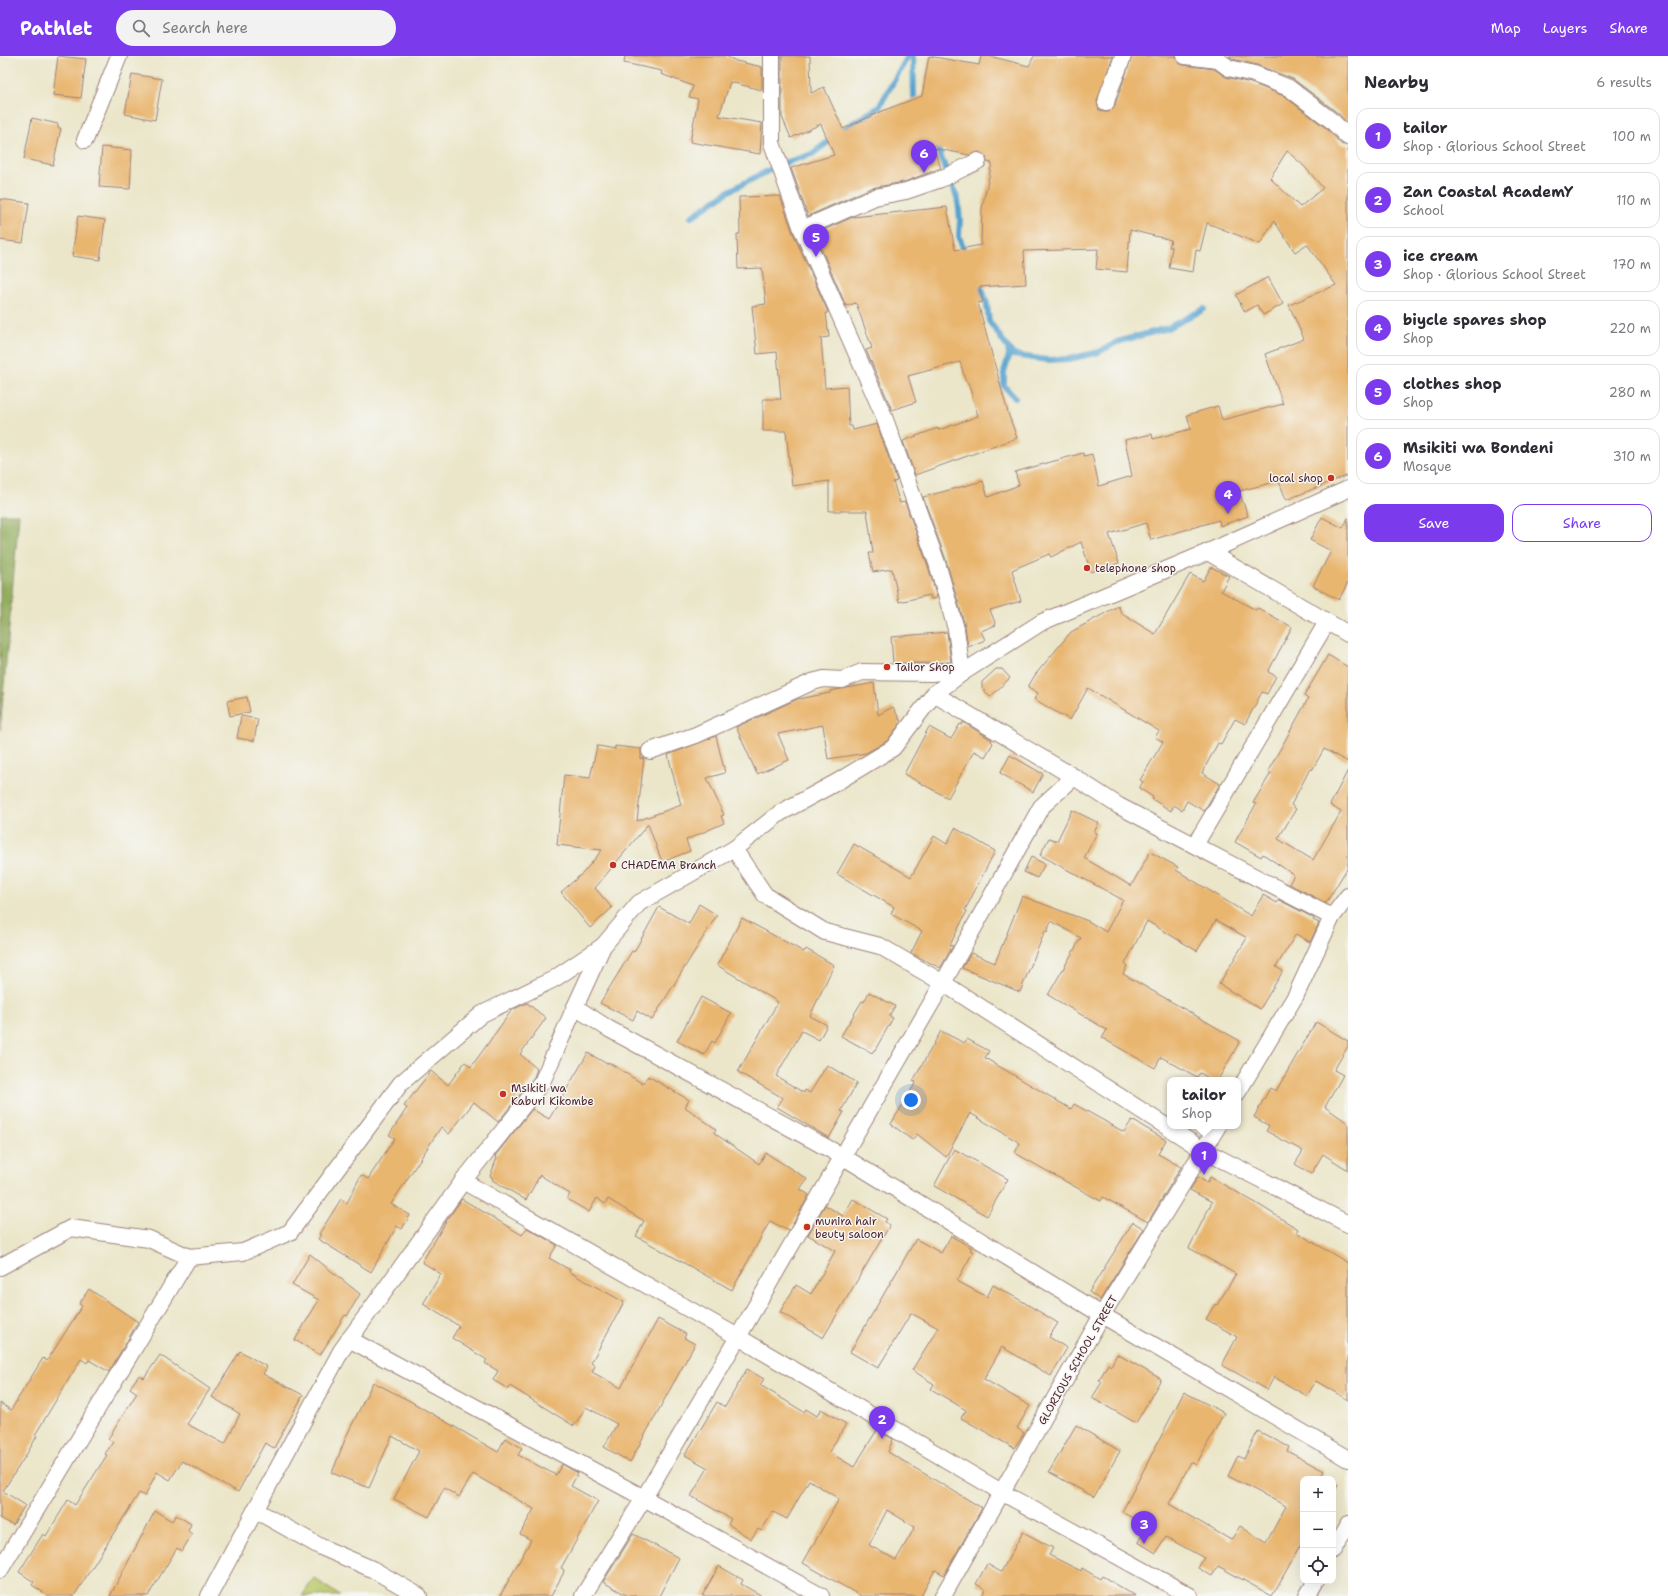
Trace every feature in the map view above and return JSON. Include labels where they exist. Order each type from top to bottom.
[{"type":"street","points":[[85,140],[119,56]]},
{"type":"street","points":[[772,56],[772,143],[802,229],[883,414],[937,563],[956,629],[962,673]]},
{"type":"street","points":[[1106,103],[1109,89],[1117,74],[1123,56]]},
{"type":"street","points":[[1185,56],[1218,60],[1229,68],[1254,74],[1289,88],[1332,121],[1348,137]]},
{"type":"street","points":[[802,229],[875,197],[906,192],[978,162]]},
{"type":"street","points":[[209,1596],[349,1339],[463,1181],[542,1082],[603,946],[639,903],[734,849],[780,813],[837,782],[893,748],[934,694],[962,673],[1042,622],[1208,552],[1348,490]]},
{"type":"street","points":[[1208,552],[1348,634]]},
{"type":"street","points":[[1195,845],[1327,622]]},
{"type":"street","points":[[650,751],[696,735],[812,682],[824,679],[842,680],[862,672],[931,673],[952,671],[962,673]]},
{"type":"street","points":[[934,694],[1074,777],[1119,806],[1332,917]]},
{"type":"street","points":[[583,1596],[644,1498],[738,1337],[943,983],[1041,807],[1074,777]]},
{"type":"street","points":[[734,849],[765,895],[825,932],[880,946],[943,983],[1167,1127]]},
{"type":"street","points":[[1241,1087],[1296,995],[1332,917],[1348,896]]},
{"type":"street","points":[[0,1267],[71,1228],[149,1239],[189,1257],[243,1252],[290,1232],[401,1083],[482,1014],[554,979],[603,946]]},
{"type":"street","points":[[575,1007],[609,1029],[842,1156],[1102,1315],[1348,1459]]},
{"type":"street","points":[[1170,1129],[1203,1150],[1348,1224]]},
{"type":"street","name":"GLORIOUS SCHOOL STREET","points":[[943,1596],[1003,1493],[1102,1315],[1216,1129]]},
{"type":"street","points":[[463,1181],[738,1337],[1003,1493],[1190,1596]]},
{"type":"street","points":[[0,1570],[189,1257]]},
{"type":"street","points":[[349,1339],[644,1498],[821,1596]]},
{"type":"street","points":[[255,1510],[321,1547],[372,1569],[419,1596]]},
{"type":"street","points":[[1334,1548],[1348,1524]]},
{"type":"street","points":[[1307,1596],[1314,1584]]},
{"type":"green space","points":[[0,514],[19,514],[0,730]]},
{"type":"green space","points":[[314,1578],[340,1596],[302,1596]]},
{"type":"building","points":[[58,56],[86,59],[81,98],[53,95]]},
{"type":"building","points":[[625,56],[726,56],[736,61],[762,67],[762,90],[730,82],[719,116],[762,123],[760,154],[690,142],[698,99],[689,97],[693,86],[661,74],[662,71],[624,63]]},
{"type":"building","points":[[782,56],[810,56],[811,93],[824,87],[843,129],[882,111],[922,96],[929,56],[979,65],[981,56],[989,56],[1029,66],[1034,56],[1113,56],[1097,101],[1099,110],[1104,112],[1109,112],[1115,105],[1132,56],[1176,56],[1179,63],[1183,65],[1214,69],[1226,77],[1251,83],[1284,96],[1326,128],[1341,144],[1348,146],[1348,475],[1286,500],[1279,481],[1239,491],[1248,516],[1220,526],[1219,520],[1151,540],[1146,523],[1109,534],[1119,563],[1091,572],[1081,542],[1051,557],[1049,554],[1012,570],[1021,601],[990,610],[996,625],[981,631],[985,640],[968,647],[965,626],[946,560],[923,497],[983,481],[988,497],[1019,485],[1015,472],[1083,453],[1084,456],[1092,454],[1099,486],[1132,476],[1125,440],[1152,434],[1153,439],[1191,429],[1187,415],[1218,406],[1222,420],[1283,404],[1265,354],[1304,339],[1289,305],[1336,285],[1307,244],[1295,252],[1274,221],[1260,244],[1207,223],[1200,251],[1196,250],[1193,272],[1169,268],[1172,247],[1169,247],[1171,240],[1130,230],[1127,272],[1096,269],[1098,249],[1024,251],[1026,284],[979,287],[983,302],[978,303],[1008,413],[1017,438],[915,475],[903,441],[938,428],[938,430],[942,429],[978,416],[968,382],[966,382],[960,362],[908,376],[916,402],[892,410],[866,350],[872,348],[856,303],[846,306],[815,234],[853,217],[947,207],[955,250],[981,245],[982,208],[992,163],[987,162],[986,157],[979,152],[969,155],[933,148],[941,168],[904,182],[871,188],[808,216],[791,168],[834,155],[821,124],[791,138],[782,117]],"holes":[[[1287,151],[1305,167],[1323,188],[1300,207],[1270,178]]]},
{"type":"building","points":[[1229,56],[1348,56],[1348,124],[1338,113],[1293,79],[1257,65],[1233,59]]},
{"type":"building","points":[[132,74],[162,79],[155,120],[125,114]]},
{"type":"building","points":[[32,118],[58,124],[58,128],[61,128],[53,165],[24,159]]},
{"type":"building","points":[[102,147],[132,150],[130,189],[99,187]]},
{"type":"building","points":[[780,196],[793,233],[828,312],[826,313],[829,337],[821,338],[825,388],[847,386],[849,426],[852,426],[853,430],[877,424],[897,481],[893,482],[900,503],[905,502],[928,566],[937,598],[931,599],[930,595],[899,602],[892,569],[873,572],[869,553],[873,553],[867,511],[829,511],[829,481],[792,486],[786,431],[763,431],[763,399],[781,399],[777,352],[757,354],[752,306],[766,304],[762,268],[738,269],[737,234],[740,234],[739,197]]},
{"type":"building","points":[[0,199],[29,203],[23,243],[0,240]]},
{"type":"building","points":[[78,216],[105,220],[100,260],[72,256]]},
{"type":"building","points":[[1268,277],[1283,304],[1263,315],[1257,305],[1245,312],[1236,295]]},
{"type":"building","points":[[1322,517],[1343,528],[1348,518],[1348,582],[1339,600],[1313,586],[1331,551],[1310,540]]},
{"type":"building","points":[[1211,567],[1229,576],[1221,591],[1256,610],[1258,608],[1292,627],[1268,672],[1276,676],[1267,694],[1262,692],[1245,724],[1235,719],[1221,744],[1218,743],[1202,773],[1220,784],[1204,811],[1187,801],[1182,810],[1174,805],[1171,811],[1152,799],[1153,797],[1139,788],[1143,782],[1140,780],[1163,742],[1155,737],[1159,731],[1088,688],[1070,720],[1034,699],[1038,693],[1028,687],[1035,675],[1071,632],[1118,606],[1122,614],[1155,634],[1190,574],[1203,581]]},
{"type":"building","points":[[947,632],[951,662],[893,663],[891,637]]},
{"type":"building","points":[[1328,655],[1348,667],[1348,762],[1324,749],[1312,770],[1310,769],[1291,805],[1296,809],[1278,839],[1313,860],[1341,812],[1330,805],[1348,770],[1348,867],[1326,903],[1289,884],[1294,875],[1263,854],[1261,857],[1235,842],[1256,804],[1253,803],[1271,773],[1268,771],[1308,699],[1304,696]]},
{"type":"building","points":[[996,669],[1002,669],[1010,678],[990,697],[982,688],[982,682]]},
{"type":"building","points":[[874,683],[878,715],[893,707],[901,722],[887,741],[866,753],[828,759],[823,725],[778,734],[789,760],[757,774],[736,727],[798,699],[830,693],[830,691]]},
{"type":"building","points":[[247,697],[250,712],[230,716],[227,701]]},
{"type":"building","points":[[241,716],[258,719],[254,741],[237,738]]},
{"type":"building","points":[[963,722],[992,740],[991,741],[993,743],[985,757],[974,751],[948,798],[904,774],[929,727],[951,739],[960,724],[962,725]]},
{"type":"building","points":[[716,736],[725,773],[707,778],[724,815],[721,816],[724,823],[686,840],[690,851],[662,862],[648,824],[595,888],[612,908],[590,928],[561,892],[583,873],[602,850],[557,845],[564,775],[590,778],[597,746],[615,749],[615,746],[641,749],[641,759],[644,758],[637,821],[681,805],[668,755]]},
{"type":"building","points":[[1010,755],[1043,774],[1033,792],[1000,773]]},
{"type":"building","points":[[1072,810],[1099,823],[1094,832],[1097,833],[1084,858],[1131,886],[1150,852],[1178,867],[1176,870],[1251,916],[1263,895],[1277,903],[1279,900],[1314,918],[1313,920],[1319,923],[1310,942],[1296,934],[1276,967],[1283,971],[1260,1009],[1219,984],[1247,938],[1216,920],[1197,951],[1147,921],[1125,964],[1127,966],[1123,974],[1240,1041],[1220,1077],[1207,1077],[1200,1073],[1197,1077],[1161,1057],[1155,1068],[1102,1038],[1107,1030],[1048,995],[1081,938],[1051,921],[1047,932],[1045,931],[1020,992],[962,968],[971,953],[995,963],[1022,896],[1088,921],[1106,932],[1123,900],[1040,855],[1049,838],[1057,841]]},
{"type":"building","points":[[955,828],[995,851],[965,910],[967,911],[950,945],[953,946],[940,968],[911,953],[922,931],[891,914],[894,907],[837,874],[854,844],[911,877],[934,836],[947,844]]},
{"type":"building","points":[[1031,857],[1045,864],[1037,878],[1024,872]]},
{"type":"building","points":[[699,904],[717,915],[652,1020],[637,1011],[633,1020],[600,1003],[632,951],[634,952],[659,907],[689,924]]},
{"type":"building","points":[[742,918],[804,952],[806,949],[834,965],[810,1016],[827,1025],[819,1040],[802,1031],[776,1076],[804,1093],[805,1090],[810,1093],[827,1065],[857,1083],[841,1111],[844,1112],[829,1138],[777,1107],[783,1098],[738,1072],[778,1002],[717,965]]},
{"type":"building","points":[[869,992],[895,1006],[889,1016],[893,1018],[872,1053],[841,1036]]},
{"type":"building","points":[[701,997],[731,1013],[715,1043],[712,1041],[704,1055],[677,1041]]},
{"type":"building","points":[[527,1003],[546,1018],[520,1054],[537,1069],[534,1077],[498,1122],[474,1102],[449,1134],[441,1127],[391,1204],[410,1215],[402,1229],[397,1226],[371,1272],[318,1239],[321,1235],[319,1234],[341,1199],[347,1203],[361,1175],[368,1179],[395,1138],[389,1135],[407,1108],[404,1106],[431,1071],[448,1085],[465,1062],[471,1067],[512,1010]]},
{"type":"building","points":[[1316,1022],[1348,1041],[1348,1046],[1334,1070],[1343,1075],[1325,1107],[1348,1123],[1348,1170],[1323,1154],[1311,1174],[1295,1164],[1303,1151],[1266,1131],[1269,1126],[1254,1117],[1270,1088],[1276,1091]]},
{"type":"building","points":[[941,1031],[964,1043],[967,1039],[989,1051],[985,1058],[1071,1109],[1074,1104],[1124,1132],[1132,1120],[1166,1140],[1158,1154],[1181,1167],[1148,1222],[1103,1197],[1101,1201],[1015,1153],[1020,1143],[970,1113],[946,1157],[917,1134],[912,1140],[891,1124],[916,1082],[913,1081]]},
{"type":"building","points":[[588,1053],[607,1064],[608,1062],[643,1084],[648,1076],[689,1100],[685,1107],[716,1129],[714,1133],[759,1164],[766,1153],[807,1179],[800,1189],[809,1195],[789,1231],[770,1221],[732,1290],[636,1236],[644,1221],[608,1199],[605,1204],[597,1198],[589,1212],[567,1199],[570,1194],[540,1175],[526,1200],[492,1180],[493,1178],[490,1176],[497,1158],[495,1156],[532,1109],[549,1119]]},
{"type":"building","points":[[954,1149],[1008,1179],[987,1216],[934,1186]]},
{"type":"building","points":[[1198,1177],[1207,1183],[1210,1177],[1256,1203],[1298,1229],[1296,1232],[1348,1263],[1348,1400],[1316,1381],[1307,1396],[1274,1377],[1267,1390],[1222,1365],[1237,1337],[1206,1319],[1215,1304],[1217,1305],[1236,1274],[1189,1248],[1212,1202],[1190,1190]]},
{"type":"building","points":[[462,1199],[522,1235],[527,1228],[557,1245],[549,1258],[570,1270],[569,1272],[624,1302],[591,1363],[595,1366],[592,1372],[621,1388],[658,1319],[686,1334],[684,1338],[695,1344],[630,1462],[604,1447],[617,1424],[586,1407],[574,1426],[510,1386],[508,1389],[493,1380],[498,1371],[485,1363],[487,1360],[452,1338],[459,1326],[423,1304],[441,1274],[422,1262],[447,1220]]},
{"type":"building","points":[[853,1199],[887,1219],[885,1222],[890,1225],[823,1338],[780,1312],[796,1285],[811,1294],[835,1251],[808,1235],[825,1205],[843,1216]]},
{"type":"building","points":[[1133,1222],[1144,1229],[1100,1300],[1089,1292]]},
{"type":"building","points":[[951,1236],[972,1248],[970,1250],[973,1252],[957,1281],[987,1297],[993,1285],[1058,1323],[1049,1337],[1067,1348],[1051,1376],[1002,1347],[984,1379],[1030,1406],[1017,1428],[1024,1433],[1014,1448],[961,1418],[966,1410],[931,1389],[934,1384],[912,1370],[938,1328],[911,1313],[878,1368],[850,1352],[916,1239],[941,1253]]},
{"type":"building","points":[[310,1254],[360,1294],[320,1355],[295,1340],[319,1300],[292,1285]]},
{"type":"building","points":[[89,1289],[138,1322],[109,1372],[89,1360],[87,1363],[81,1359],[35,1435],[37,1436],[28,1452],[3,1491],[25,1505],[13,1525],[0,1518],[0,1403],[11,1410],[43,1358],[47,1361],[82,1306],[79,1304]]},
{"type":"building","points":[[240,1351],[267,1367],[263,1374],[303,1395],[274,1448],[265,1443],[238,1492],[182,1461],[170,1480],[157,1472],[145,1496],[139,1493],[74,1596],[49,1596],[32,1585],[34,1582],[19,1572],[43,1534],[46,1536],[68,1500],[75,1505],[107,1455],[105,1454],[113,1442],[108,1439],[137,1393],[130,1388],[139,1375],[144,1378],[160,1355],[210,1389],[187,1424],[225,1444],[240,1414],[212,1397]]},
{"type":"building","points":[[1117,1354],[1161,1379],[1136,1423],[1092,1398],[1102,1382],[1099,1380],[1108,1364],[1111,1366]]},
{"type":"building","points":[[747,1369],[764,1379],[760,1385],[804,1412],[806,1409],[817,1416],[821,1409],[846,1424],[829,1452],[854,1467],[877,1430],[893,1439],[888,1452],[982,1508],[944,1575],[935,1570],[921,1596],[861,1596],[803,1563],[839,1499],[809,1480],[787,1519],[773,1512],[761,1531],[758,1529],[751,1539],[728,1524],[731,1519],[691,1496],[708,1468],[685,1455],[717,1402],[725,1407]],"holes":[[[887,1510],[915,1527],[896,1560],[869,1545]]]},
{"type":"building","points":[[373,1382],[410,1401],[498,1452],[505,1438],[522,1448],[518,1455],[556,1475],[562,1464],[578,1473],[571,1486],[598,1501],[561,1568],[564,1570],[563,1574],[551,1596],[500,1596],[531,1540],[520,1534],[534,1509],[473,1474],[459,1497],[444,1488],[429,1517],[394,1499],[419,1451],[392,1436],[369,1488],[332,1473],[346,1437]]},
{"type":"building","points":[[1184,1392],[1224,1413],[1196,1465],[1191,1462],[1169,1504],[1231,1540],[1240,1526],[1266,1543],[1286,1506],[1228,1476],[1238,1456],[1244,1459],[1258,1431],[1289,1447],[1287,1451],[1324,1471],[1321,1476],[1300,1476],[1300,1546],[1272,1596],[1218,1566],[1212,1576],[1198,1568],[1204,1558],[1166,1537],[1156,1553],[1138,1542],[1147,1526],[1122,1512]]},
{"type":"building","points":[[1076,1425],[1120,1451],[1094,1497],[1049,1472]]},
{"type":"building","points":[[155,1511],[172,1521],[176,1515],[191,1524],[188,1531],[192,1534],[182,1551],[177,1548],[148,1596],[110,1596]]},
{"type":"building","points":[[1023,1532],[1053,1548],[1049,1555],[1081,1571],[1082,1568],[1100,1579],[1102,1576],[1136,1596],[982,1596],[985,1589],[976,1584],[987,1564],[1001,1572]]},
{"type":"building","points":[[633,1534],[679,1558],[659,1596],[628,1596],[603,1582]]},
{"type":"building","points":[[719,1566],[743,1580],[741,1584],[762,1596],[702,1596]]},
{"type":"waterway","points":[[691,217],[729,191],[781,164],[812,154],[853,123],[879,107],[908,56]]},
{"type":"waterway","points":[[913,56],[914,97],[918,106]]},
{"type":"waterway","points":[[935,142],[958,200],[960,220],[959,236],[965,255]]},
{"type":"waterway","points":[[979,280],[987,304],[989,321],[1008,348],[1009,355],[1004,372],[1004,386],[1015,398]]},
{"type":"waterway","points":[[1009,349],[1013,355],[1047,360],[1069,359],[1099,352],[1117,342],[1168,328],[1204,309]]},
{"type":"place","name":"Msikiti wa Bondeni","points":[[924,173]]},
{"type":"place","name":"clothes shop","points":[[816,257]]},
{"type":"place","name":"local shop","points":[[1331,478]]},
{"type":"place","name":"biycle spares shop","points":[[1228,514]]},
{"type":"place","name":"telephone shop","points":[[1087,568]]},
{"type":"place","name":"Tailor Shop","points":[[887,667]]},
{"type":"place","name":"CHADEMA Branch","points":[[613,865]]},
{"type":"place","name":"Msikiti wa Kaburi Kikombe","points":[[503,1094]]},
{"type":"place","name":"tailor","points":[[1204,1175]]},
{"type":"place","name":"munira hair beuty saloon","points":[[807,1227]]},
{"type":"place","name":"Zan Coastal AcademY","points":[[882,1439]]},
{"type":"place","name":"ice cream","points":[[1144,1544]]}]
